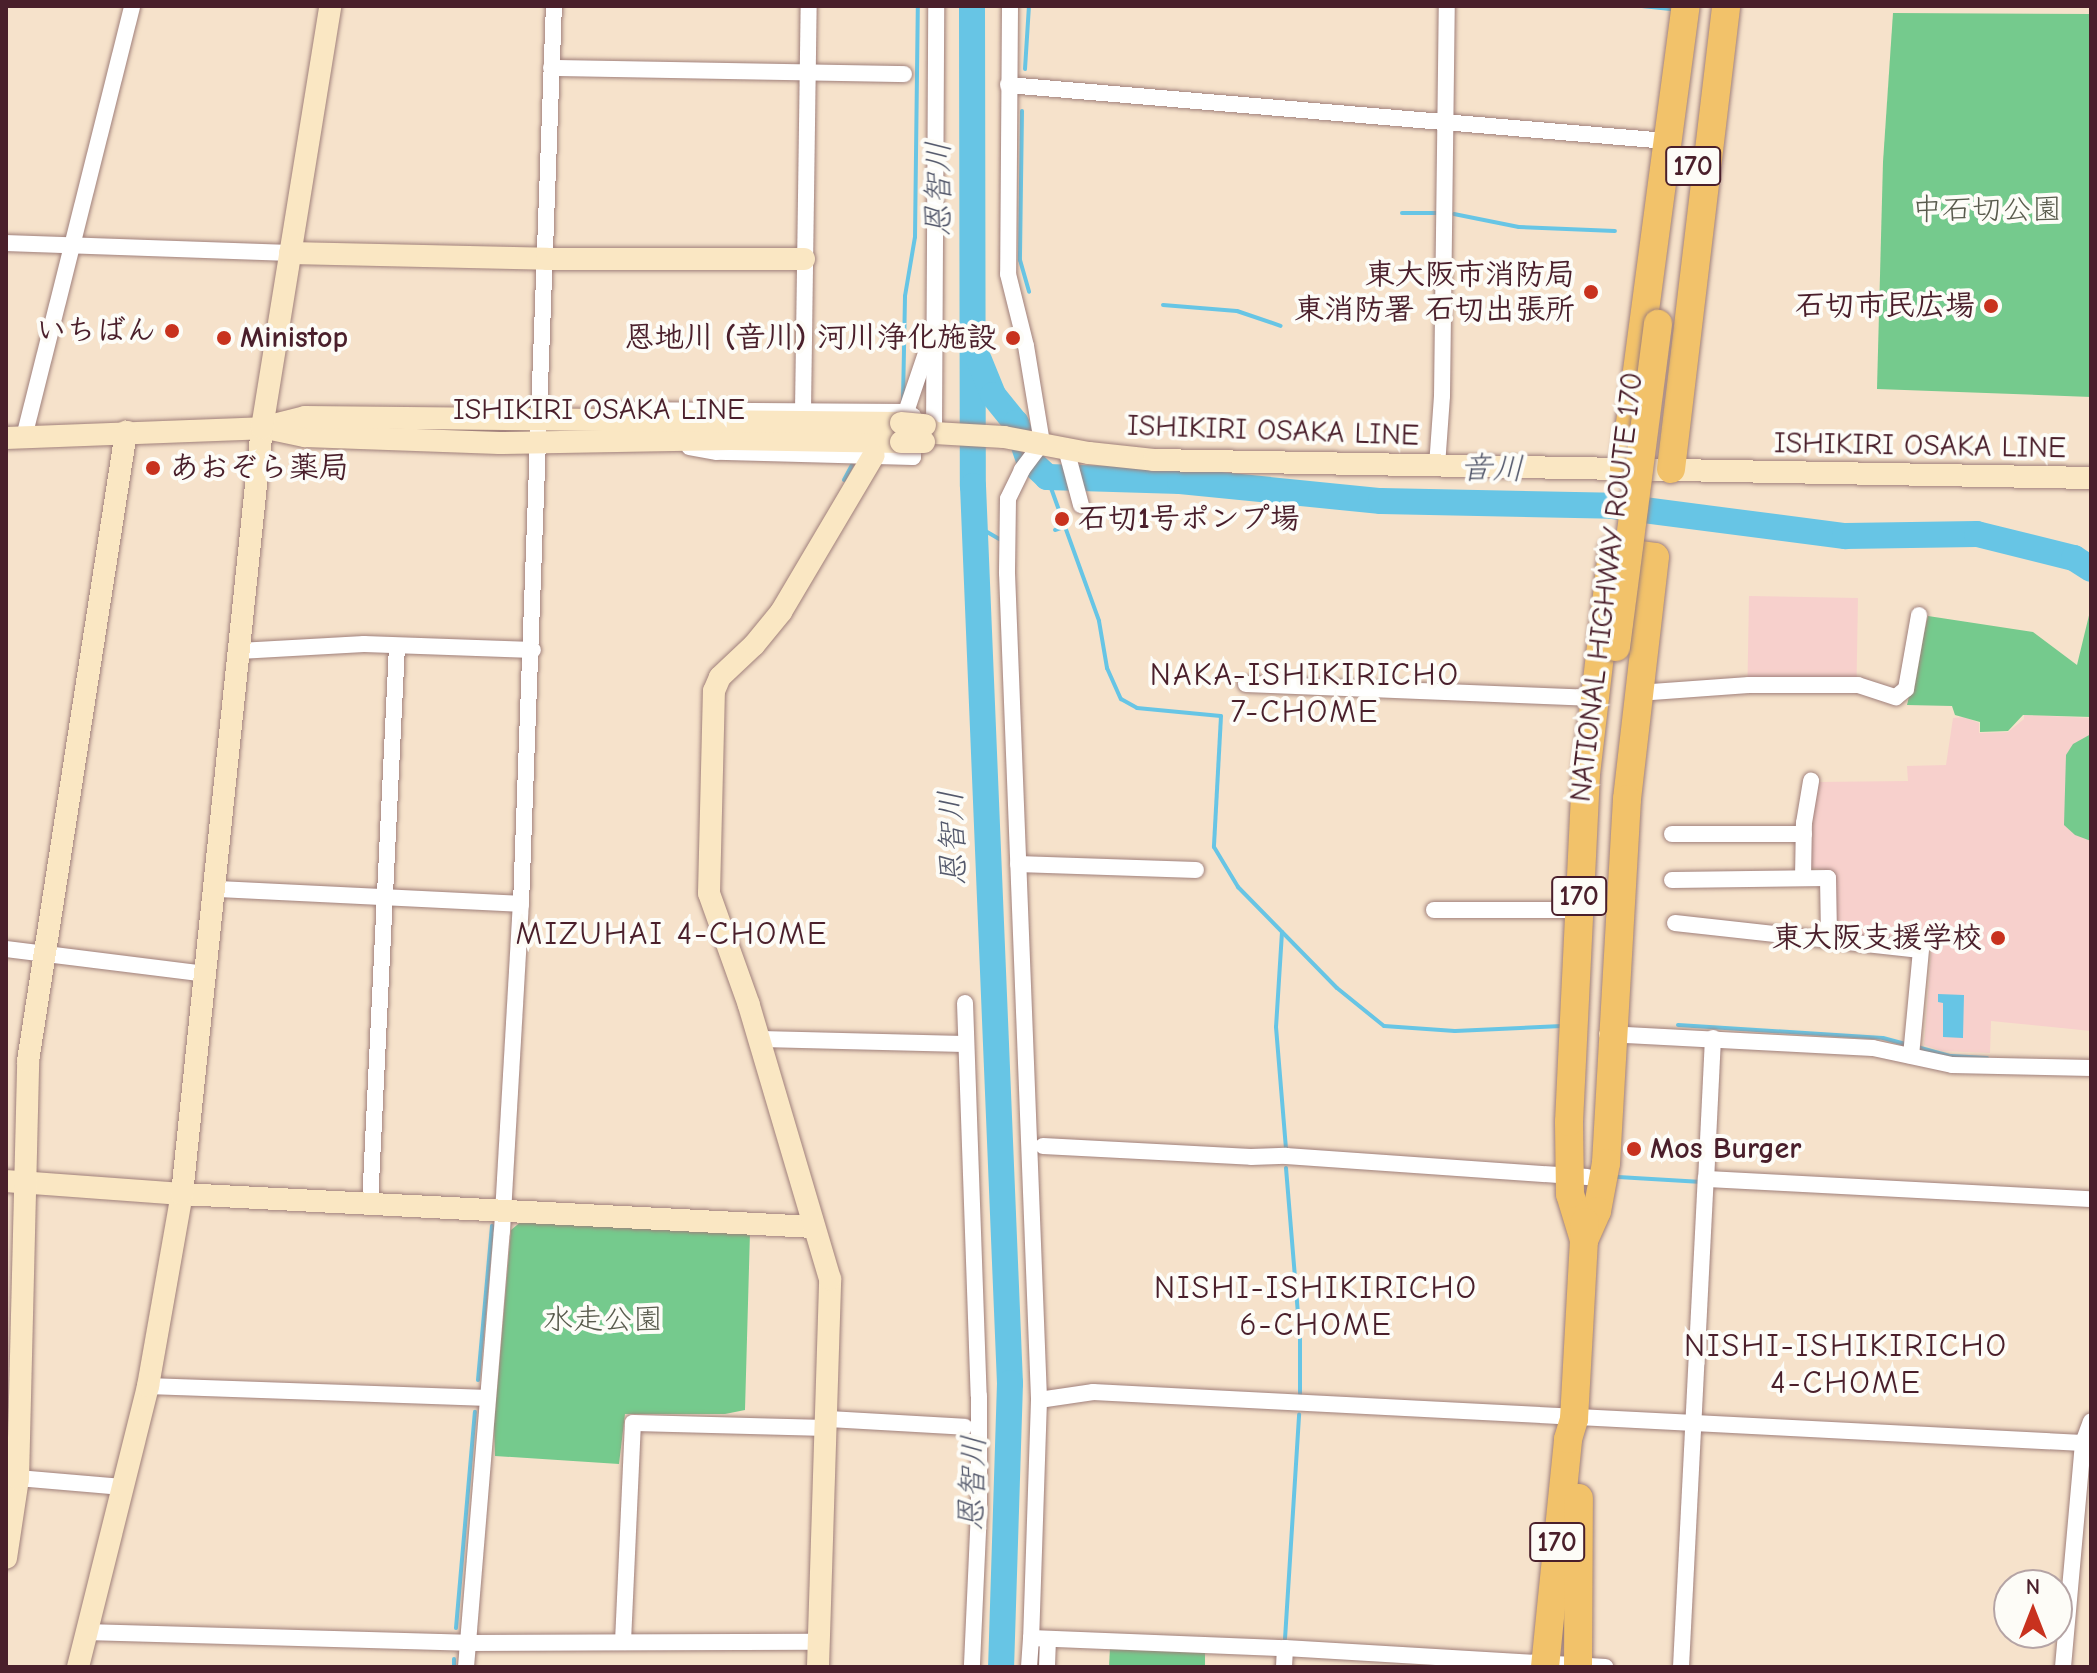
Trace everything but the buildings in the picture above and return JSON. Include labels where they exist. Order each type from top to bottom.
[{"type":"highway","points":[[1624,468],[1686,6]]},
{"type":"highway","name":"NATIONAL HIGHWAY ROUTE 170","points":[[1578,1176],[1597,835],[1665,325],[1699,6]]},
{"type":"highway","name":"NATIONAL HIGHWAY ROUTE 170","points":[[1665,325],[1714,6]]},
{"type":"highway","points":[[1671,469],[1726,6]]},
{"type":"highway","name":"170","points":[[1545,1665],[1568,1439],[1574,1419],[1584,1240],[1597,1211],[1606,1163],[1608,1034],[1627,799],[1655,557],[1612,551],[1594,698],[1578,910],[1578,1176],[1572,1211],[1584,1240]]},
{"type":"highway","name":"NATIONAL HIGHWAY ROUTE 170","points":[[1578,1176],[1599,1100],[1608,1034],[1624,648]]},
{"type":"highway","name":"170","points":[[1574,1419],[1582,1439],[1577,1539],[1587,1666]]},
{"type":"street","points":[[15,438],[72,246],[132,6]]},
{"type":"street","points":[[78,1667],[148,1386],[182,1194],[262,428],[330,6]]},
{"type":"street","points":[[466,1667],[504,1210],[521,904],[533,650],[554,6]]},
{"type":"street","points":[[803,411],[809,6]]},
{"type":"street","points":[[931,433],[935,329],[936,6]]},
{"type":"street","points":[[1010,6],[1009,283],[1026,346],[1042,443],[1022,470],[1008,499],[1007,573],[1039,1400],[1029,1667]]},
{"type":"street","points":[[1437,466],[1442,396],[1447,6]]},
{"type":"street","points":[[551,68],[904,74]]},
{"type":"street","points":[[1008,85],[1666,141]]},
{"type":"street","points":[[6,243],[547,259],[804,259]]},
{"type":"street","points":[[903,426],[935,329]]},
{"type":"street","points":[[539,419],[568,410],[803,411],[903,426]]},
{"type":"street","points":[[659,440],[717,452],[913,457],[913,416],[903,426]]},
{"type":"street","name":"ISHIKIRI OSAKA LINE","points":[[262,428],[305,417],[903,426],[931,433],[1042,443],[1068,458],[1671,469],[1800,475],[2091,478]]},
{"type":"street","name":"ISHIKIRI OSAKA LINE","points":[[15,438],[262,428],[305,436],[539,442],[659,440],[903,426]]},
{"type":"street","points":[[6,1558],[12,1478],[16,1182],[28,1061],[126,432]]},
{"type":"street","points":[[818,1667],[831,1294],[759,1039],[709,893],[715,686],[781,612],[874,455]]},
{"type":"street","points":[[1068,458],[1081,505]]},
{"type":"street","points":[[1638,693],[1749,685],[1858,685],[1896,697],[1906,689],[1919,615]]},
{"type":"street","points":[[239,651],[397,646],[533,650]]},
{"type":"street","points":[[370,1204],[397,646]]},
{"type":"street","points":[[1246,684],[1594,698]]},
{"type":"street","points":[[1803,878],[1804,834],[1811,781]]},
{"type":"street","points":[[1672,834],[1804,834]]},
{"type":"street","points":[[1018,864],[1196,870]]},
{"type":"street","points":[[1672,880],[1828,878],[1829,938]]},
{"type":"street","points":[[216,889],[521,904]]},
{"type":"street","points":[[1434,910],[1578,910]]},
{"type":"street","points":[[1675,923],[1921,950],[1911,1056]]},
{"type":"street","points":[[6,949],[207,974]]},
{"type":"street","points":[[965,1003],[979,1396],[979,1510],[972,1667]]},
{"type":"street","points":[[1608,1034],[1873,1048],[1952,1065],[2091,1068]]},
{"type":"street","points":[[1681,1667],[1713,1038]]},
{"type":"street","points":[[759,1039],[966,1044]]},
{"type":"street","points":[[1043,1146],[1251,1157],[1286,1156],[1578,1176]]},
{"type":"street","points":[[1706,1179],[2091,1199]]},
{"type":"street","points":[[16,1182],[182,1194],[813,1227]]},
{"type":"street","points":[[148,1386],[488,1398]]},
{"type":"street","points":[[1039,1400],[1093,1392],[2083,1443]]},
{"type":"street","points":[[2063,1667],[2085,1492],[2083,1443],[2091,1421]]},
{"type":"street","points":[[623,1642],[633,1423],[965,1427]]},
{"type":"street","points":[[12,1478],[123,1487]]},
{"type":"street","points":[[85,1632],[467,1643],[818,1642]]},
{"type":"street","points":[[1031,1638],[1285,1648],[1587,1666]]},
{"type":"street","points":[[1047,1667],[1048,1639]]},
{"type":"street","points":[[1284,1667],[1285,1648]]},
{"type":"shaded area","points":[[1749,596],[1858,598],[1857,679],[1748,677]]},
{"type":"shaded area","points":[[2024,715],[2091,718],[2091,1031],[1991,1021],[1990,1053],[1942,1051],[1924,1045],[1932,943],[1841,936],[1833,930],[1835,872],[1809,867],[1816,782],[1908,781],[1907,766],[1946,765],[1953,718],[1965,717],[1979,723],[1979,733],[2008,732],[2024,719]]},
{"type":"green space","name":"中石切公園","points":[[1893,13],[2091,14],[2091,397],[1877,389],[1883,162]]},
{"type":"green space","points":[[2091,607],[2091,717],[2023,715],[2008,731],[1980,732],[1980,722],[1955,715],[1952,706],[1907,705],[1928,616],[2033,632],[2077,665]]},
{"type":"green space","points":[[2091,734],[2091,841],[2075,835],[2064,825],[2066,755],[2073,744]]},
{"type":"green space","name":"水走公園","points":[[523,1220],[750,1232],[745,1410],[725,1414],[625,1414],[619,1464],[495,1456],[494,1426],[511,1230]]},
{"type":"green space","points":[[1110,1648],[1205,1652],[1205,1667],[1109,1667]]},
{"type":"water","points":[[1938,994],[1964,995],[1963,1038],[1943,1037],[1943,1003],[1938,1002]]},
{"type":"waterway","points":[[903,401],[905,296],[915,237],[918,6]]},
{"type":"waterway","name":"恩智川","points":[[972,6],[973,486],[1010,1383],[1001,1667]]},
{"type":"waterway","points":[[1025,69],[1029,6]]},
{"type":"waterway","points":[[1642,6],[1673,9]]},
{"type":"waterway","points":[[2083,6],[2091,6]]},
{"type":"waterway","points":[[1022,111],[1020,260],[1029,292]]},
{"type":"waterway","points":[[1402,213],[1437,213]]},
{"type":"waterway","points":[[1454,214],[1519,227],[1615,231]]},
{"type":"waterway","points":[[1163,305],[1237,311],[1281,326]]},
{"type":"waterway","points":[[971,337],[985,336]]},
{"type":"waterway","name":"音川","points":[[979,360],[993,395],[1016,423],[1029,460],[1047,477],[1180,481],[1381,501],[1613,506],[1845,536],[1977,534],[2074,558],[2091,569]]},
{"type":"waterway","points":[[844,480],[852,465]]},
{"type":"waterway","points":[[1052,469],[1061,477]]},
{"type":"waterway","points":[[1047,477],[1099,621],[1107,668],[1121,699],[1137,708],[1221,716],[1214,847],[1238,887],[1337,988],[1384,1026],[1455,1031],[1562,1026]]},
{"type":"waterway","points":[[975,525],[999,539]]},
{"type":"waterway","points":[[1055,530],[1064,527]]},
{"type":"waterway","points":[[1282,932],[1276,1027],[1286,1149]]},
{"type":"waterway","points":[[1678,1025],[1883,1038],[1909,1045]]},
{"type":"waterway","points":[[1917,1047],[1951,1056],[1987,1058]]},
{"type":"waterway","points":[[1286,1168],[1300,1338],[1300,1394]]},
{"type":"waterway","points":[[1618,1177],[1702,1182]]},
{"type":"waterway","points":[[478,1380],[492,1226]]},
{"type":"waterway","points":[[456,1628],[475,1412]]},
{"type":"waterway","points":[[1285,1639],[1299,1414]]},
{"type":"waterway","points":[[454,1659],[454,1667]]},
{"type":"place","name":"東大阪市消防局 東消防署 石切出張所","points":[[1591,292]]},
{"type":"place","name":"石切市民広場","points":[[1991,306]]},
{"type":"place","name":"いちばん","points":[[172,331]]},
{"type":"place","name":"Ministop","points":[[224,338]]},
{"type":"place","name":"恩地川 (音川) 河川浄化施設","points":[[1013,338]]},
{"type":"place","name":"あおぞら薬局","points":[[153,468]]},
{"type":"place","name":"石切1号ポンプ場","points":[[1062,519]]},
{"type":"place","name":"東大阪支援学校","points":[[1998,938]]},
{"type":"place","name":"Mos Burger","points":[[1634,1149]]},
{"type":"district","name":"NAKA-ISHIKIRICHO 7-CHOME","points":[[1305,694]]},
{"type":"district","name":"MIZUHAI 4-CHOME","points":[[672,934]]},
{"type":"district","name":"NISHI-ISHIKIRICHO 6-CHOME","points":[[1316,1308]]},
{"type":"district","name":"NISHI-ISHIKIRICHO 4-CHOME","points":[[1846,1366]]}]
